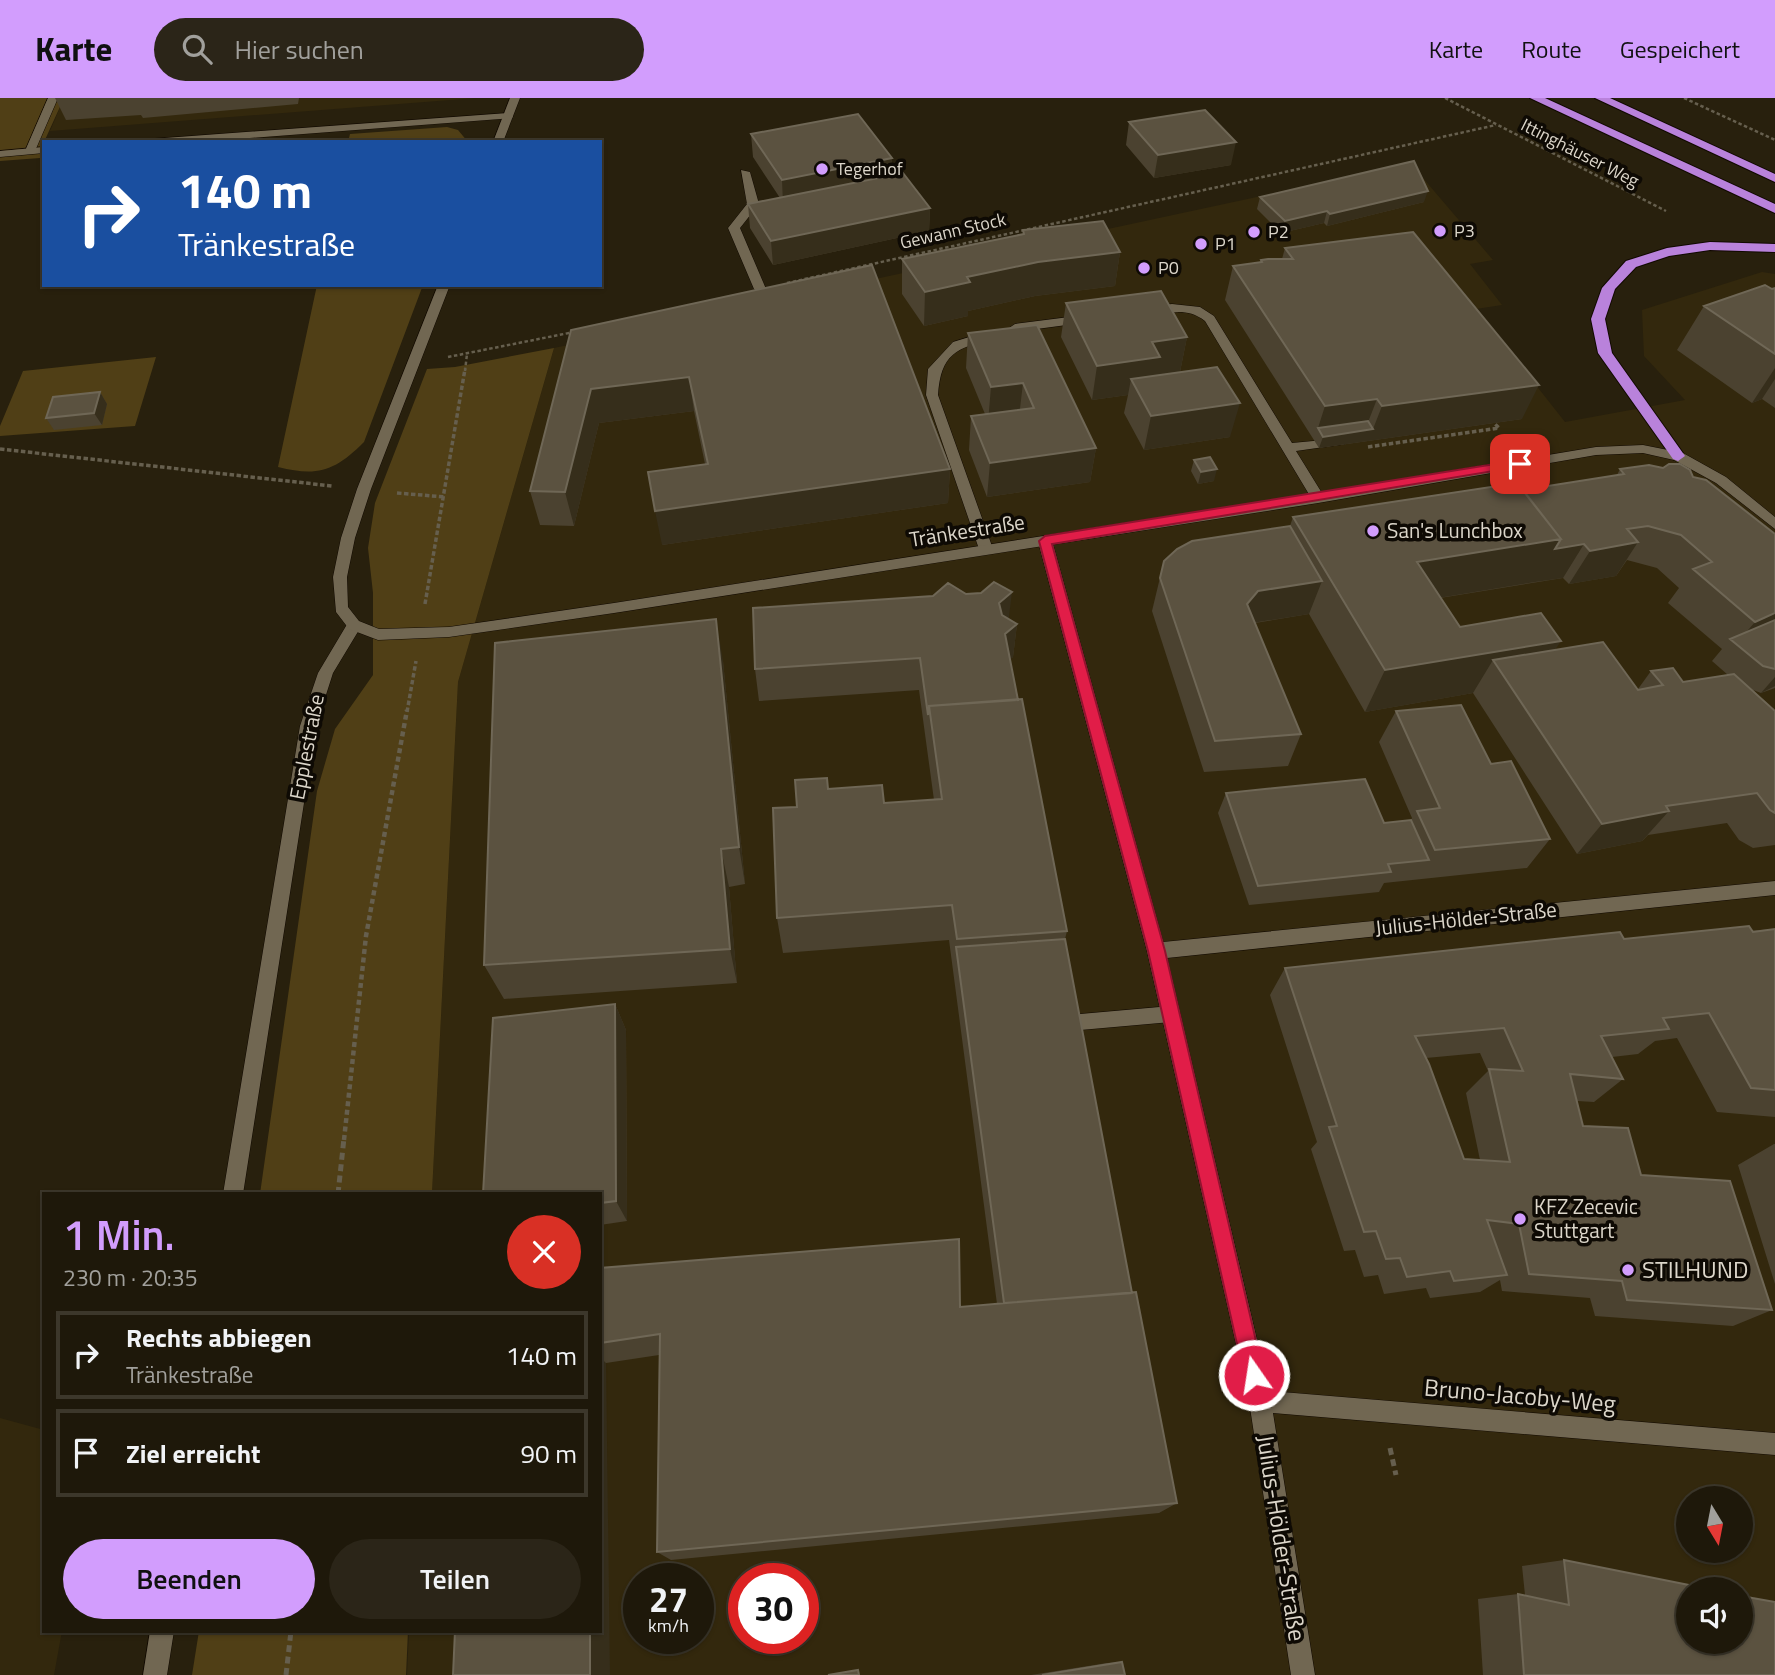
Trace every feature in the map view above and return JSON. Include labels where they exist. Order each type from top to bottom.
[{"type":"highway","points":[[1536,98],[1775,209]]},
{"type":"highway","points":[[1601,98],[1775,178]]},
{"type":"highway","points":[[1678,456],[1605,353],[1598,319],[1609,288],[1631,264],[1667,252],[1710,246],[1775,248]]},
{"type":"street","points":[[30,151],[53,98]]},
{"type":"street","points":[[499,140],[515,98]]},
{"type":"street","points":[[178,140],[508,116]]},
{"type":"street","points":[[0,153],[42,150]]},
{"type":"street","points":[[745,172],[754,204],[734,228],[760,289]]},
{"type":"street","points":[[354,625],[341,608],[340,577],[348,538],[364,489],[443,287]]},
{"type":"street","points":[[1132,313],[1172,307],[1198,308],[1210,319],[1318,498]]},
{"type":"street","points":[[986,549],[932,395],[934,369],[957,345],[1010,328],[1105,316]]},
{"type":"street","points":[[1287,448],[1364,443]]},
{"type":"street","name":"Tränkestraße","points":[[354,625],[378,635],[420,635],[614,608],[1318,498],[1596,451],[1643,449],[1678,456],[1721,480],[1775,524]]},
{"type":"street","name":"Julius-Hölder-Straße","points":[[1045,541],[1156,951],[1260,1401],[1303,1675]]},
{"type":"street","name":"Epplestraße","points":[[233,1192],[308,726],[321,678],[335,650],[354,625]]},
{"type":"street","name":"Julius-Hölder-Straße","points":[[1156,951],[1775,888]]},
{"type":"street","points":[[1069,1023],[1171,1014]]},
{"type":"street","name":"Bruno-Jacoby-Weg","points":[[1260,1401],[1775,1444]]},
{"type":"street","points":[[155,1675],[162,1633]]},
{"type":"path","name":"Ittinghäuser Weg","points":[[1445,98],[1666,211]]},
{"type":"path","points":[[1684,98],[1775,140]]},
{"type":"path","name":"Gewann Stock","points":[[760,289],[1496,124]]},
{"type":"path","points":[[416,358],[467,355],[574,332]]},
{"type":"path","points":[[338,1192],[366,936],[445,497],[467,355]]},
{"type":"path","points":[[1364,443],[1380,445],[1499,428],[1494,423]]},
{"type":"path","points":[[1376,440],[1380,445]]},
{"type":"path","points":[[0,449],[445,497]]},
{"type":"path","points":[[286,1675],[291,1633]]},
{"type":"shaded area","points":[[0,98],[64,98],[45,140],[42,140],[40,158],[0,161]]},
{"type":"shaded area","points":[[64,98],[476,98],[50,131]]},
{"type":"shaded area","points":[[447,127],[458,130],[466,140],[348,140],[350,134]]},
{"type":"shaded area","points":[[1411,164],[1493,260],[1470,264],[1502,305],[1476,309],[1565,422],[1685,400],[1644,356],[1642,310],[1762,272],[1775,274],[1775,1675],[407,1675],[409,1633],[602,1633],[602,1192],[432,1192],[458,682],[554,348]]},
{"type":"shaded area","points":[[317,287],[422,287],[364,442],[344,460],[325,469],[304,471],[278,467]]},
{"type":"shaded area","points":[[554,348],[458,682],[432,1192],[260,1192],[317,791],[335,729],[373,675],[373,593],[368,548],[375,503],[427,369],[455,367]]},
{"type":"shaded area","points":[[156,357],[135,426],[0,436],[0,426],[23,371]]},
{"type":"shaded area","points":[[0,1418],[42,1429],[42,1633],[62,1633],[54,1675],[0,1675]]},
{"type":"shaded area","points":[[199,1633],[408,1633],[406,1675],[192,1675]]},
{"type":"building","points":[[1205,110],[1236,142],[1158,155],[1129,122]]},
{"type":"building","points":[[858,114],[892,158],[782,180],[751,134]]},
{"type":"building","points":[[1414,161],[1428,191],[1330,214],[1327,211],[1285,221],[1260,197]]},
{"type":"building","points":[[903,173],[930,208],[771,241],[748,204]]},
{"type":"building","points":[[1103,221],[1120,252],[1038,262],[967,277],[970,282],[925,292],[902,259],[1024,234],[1023,230]]},
{"type":"building","points":[[1413,232],[1539,385],[1382,406],[1377,399],[1325,406],[1233,266],[1268,259],[1293,259],[1285,248]]},
{"type":"building","points":[[872,265],[950,469],[655,511],[648,472],[708,464],[689,377],[591,389],[565,492],[530,491],[571,330]]},
{"type":"building","points":[[1765,285],[1775,288],[1775,354],[1704,306]]},
{"type":"building","points":[[1161,291],[1187,337],[1152,342],[1160,357],[1097,366],[1066,303]]},
{"type":"building","points":[[1037,325],[1096,448],[990,463],[971,416],[1034,408],[1023,383],[991,387],[968,333]]},
{"type":"building","points":[[1217,367],[1240,403],[1151,416],[1131,379]]},
{"type":"building","points":[[100,392],[94,413],[46,418],[53,397]]},
{"type":"building","points":[[1368,421],[1373,429],[1323,437],[1318,428]]},
{"type":"building","points":[[1210,457],[1217,469],[1201,472],[1194,460]]},
{"type":"building","points":[[1669,464],[1680,464],[1690,470],[1693,477],[1706,480],[1775,534],[1775,613],[1755,622],[1693,569],[1712,562],[1681,535],[1648,526],[1627,529],[1638,542],[1590,551],[1584,544],[1555,549],[1561,539],[1523,490],[1624,474],[1620,469],[1649,465],[1663,468]]},
{"type":"building","points":[[1517,483],[1561,539],[1417,562],[1460,627],[1541,613],[1561,641],[1385,670],[1293,517]]},
{"type":"building","points":[[1290,526],[1322,581],[1258,591],[1247,604],[1301,734],[1215,741],[1160,578],[1164,561],[1177,549],[1192,541]]},
{"type":"building","points":[[994,582],[1012,592],[999,603],[1002,615],[1017,624],[1005,634],[1018,700],[929,706],[928,715],[920,658],[755,669],[753,608],[933,596],[948,583],[966,594],[981,593]]},
{"type":"building","points":[[716,619],[739,847],[721,849],[730,949],[484,965],[495,643]]},
{"type":"building","points":[[1775,620],[1775,669],[1763,666],[1730,639]]},
{"type":"building","points":[[1603,642],[1638,690],[1663,685],[1651,671],[1673,668],[1683,682],[1734,674],[1775,711],[1775,813],[1757,793],[1666,806],[1669,811],[1602,824],[1493,660]]},
{"type":"building","points":[[1022,699],[1067,931],[957,939],[952,905],[777,918],[773,808],[797,807],[795,780],[827,778],[828,789],[882,785],[884,803],[942,799],[929,706]]},
{"type":"building","points":[[1461,705],[1491,764],[1511,761],[1550,839],[1435,850],[1417,811],[1440,808],[1396,711]]},
{"type":"building","points":[[1365,779],[1384,823],[1411,820],[1429,860],[1388,864],[1391,872],[1258,886],[1226,793]]},
{"type":"building","points":[[1749,926],[1753,932],[1775,929],[1775,1090],[1751,1088],[1709,1013],[1663,1018],[1669,1029],[1601,1036],[1623,1079],[1570,1074],[1583,1126],[1628,1128],[1641,1175],[1730,1181],[1772,1310],[1627,1300],[1622,1281],[1529,1274],[1519,1224],[1487,1220],[1507,1275],[1454,1281],[1450,1271],[1407,1277],[1400,1258],[1386,1259],[1376,1231],[1364,1232],[1329,1127],[1337,1126],[1285,968],[1620,932],[1624,939]],"holes":[[[1504,1028],[1523,1071],[1489,1069],[1510,1162],[1464,1159],[1429,1064],[1415,1036]]]},
{"type":"building","points":[[1065,939],[1132,1293],[1004,1303],[956,947]]},
{"type":"building","points":[[615,1004],[616,1201],[602,1203],[602,1192],[483,1192],[493,1018]]},
{"type":"building","points":[[959,1239],[960,1307],[1136,1292],[1177,1503],[657,1552],[660,1334],[602,1343],[602,1268]]},
{"type":"building","points":[[1564,1560],[1676,1582],[1676,1654],[1753,1654],[1753,1598],[1775,1602],[1775,1675],[1524,1675],[1518,1594],[1569,1605]]},
{"type":"building","points":[[455,1633],[590,1633],[590,1675],[453,1675]]},
{"type":"building","points":[[1122,1662],[1125,1675],[1042,1675]]},
{"type":"building","points":[[858,1670],[859,1675],[828,1675]]},
{"type":"place","name":"Tegerhof","points":[[822,169]]},
{"type":"place","name":"P3","points":[[1440,231]]},
{"type":"place","name":"P2","points":[[1254,232]]},
{"type":"place","name":"P1","points":[[1201,244]]},
{"type":"place","name":"P0","points":[[1144,268]]},
{"type":"place","name":"San's Lunchbox","points":[[1373,531]]},
{"type":"place","name":"KFZ Zecevic Stuttgart","points":[[1520,1219]]},
{"type":"place","name":"STILHUND","points":[[1628,1270]]},
{"type":"route","points":[[1254,1375],[1156,951],[1045,541],[1520,464]]}]
